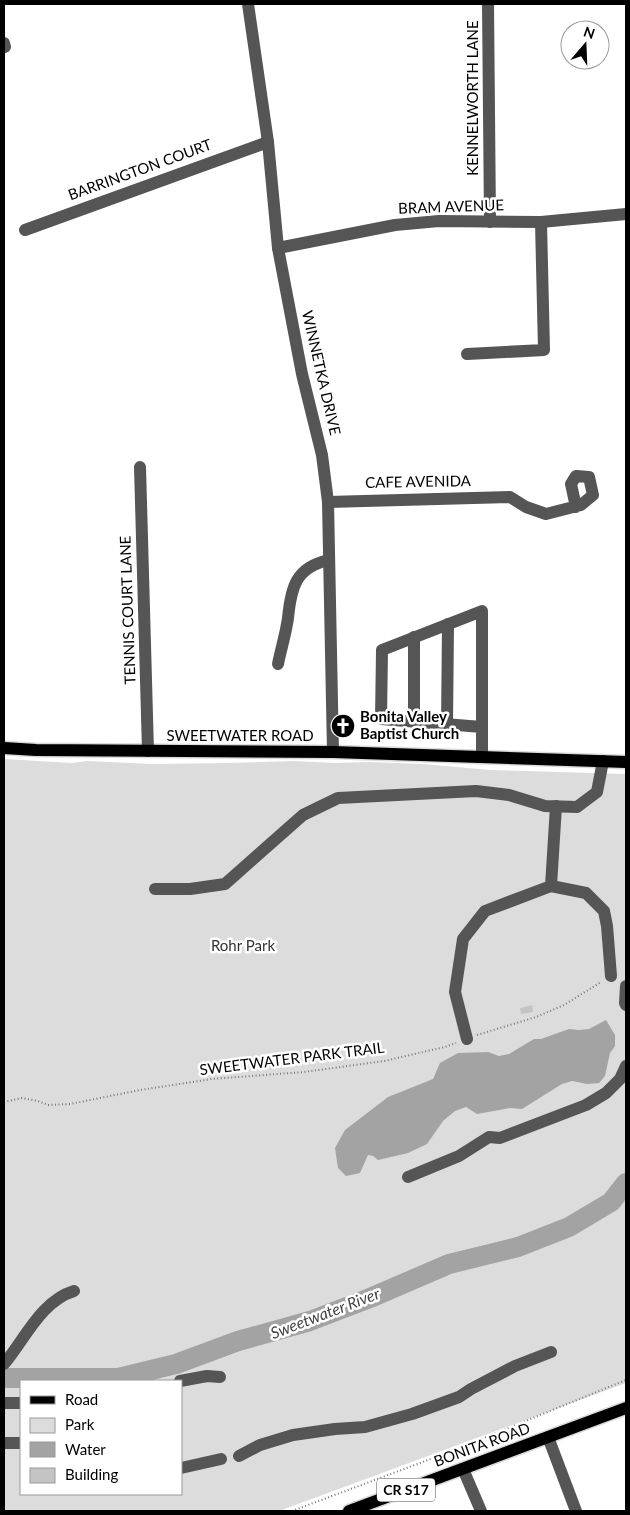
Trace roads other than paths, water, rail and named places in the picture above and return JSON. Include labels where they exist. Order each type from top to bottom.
[{"type":"main road","name":"SWEETWATER ROAD","points":[[4,748],[148,752],[333,752],[453,758],[482,756],[626,762]]},
{"type":"main road","name":"BONITA ROAD","points":[[349,1511],[626,1408]]},
{"type":"street","name":"WINNETKA DRIVE","points":[[248,4],[268,142],[278,248],[302,374],[322,455],[328,502],[333,752]]},
{"type":"street","name":"KENNELWORTH LANE","points":[[488,4],[490,222]]},
{"type":"street","name":"BARRINGTON COURT","points":[[25,230],[268,142]]},
{"type":"street","name":"BRAM AVENUE","points":[[278,248],[394,225],[439,221],[541,222],[626,214]]},
{"type":"street","points":[[467,354],[544,350],[541,222]]},
{"type":"street","name":"TENNIS COURT LANE","points":[[140,467],[148,752]]},
{"type":"street","name":"CAFE AVENIDA","points":[[328,502],[510,496],[526,507],[546,514],[576,507]]},
{"type":"street","points":[[278,664],[288,618],[288,605],[297,579],[304,571],[316,563],[329,560]]},
{"type":"street","points":[[482,728],[381,719],[382,650],[482,610],[482,728],[482,756]]},
{"type":"street","points":[[447,725],[448,624]]},
{"type":"street","points":[[414,637],[414,722]]},
{"type":"street","points":[[155,889],[190,889],[225,884],[303,815],[338,798],[476,791],[509,794],[544,806],[577,807],[597,792],[603,761]]},
{"type":"street","points":[[551,886],[556,806]]},
{"type":"street","points":[[466,1039],[455,992],[462,939],[485,911],[551,886],[586,893],[604,911],[611,976]]},
{"type":"street","points":[[626,986],[626,1005]]},
{"type":"street","points":[[408,1177],[459,1156],[489,1137],[500,1138],[586,1105],[606,1093],[620,1079],[626,1066]]},
{"type":"street","points":[[6,1361],[48,1306],[74,1290]]},
{"type":"street","points":[[239,1456],[260,1445],[293,1435],[365,1427],[412,1414],[459,1397],[515,1366],[551,1352]]},
{"type":"street","points":[[182,1381],[207,1376],[220,1377]]},
{"type":"street","points":[[4,1403],[20,1403]]},
{"type":"street","points":[[548,1437],[576,1511]]},
{"type":"street","points":[[4,1443],[20,1443]]},
{"type":"street","points":[[182,1468],[221,1460]]},
{"type":"street","points":[[463,1469],[481,1511]]},
{"type":"water","points":[[606,1020],[615,1035],[615,1046],[610,1053],[605,1076],[599,1083],[587,1084],[572,1081],[562,1084],[522,1109],[510,1108],[477,1114],[466,1107],[455,1111],[443,1121],[427,1144],[408,1153],[378,1160],[368,1155],[360,1173],[346,1176],[338,1168],[335,1148],[345,1130],[388,1097],[433,1079],[440,1063],[458,1053],[488,1052],[499,1056],[509,1054],[534,1039],[541,1039],[569,1029],[589,1029]]},
{"type":"water","points":[[4,1370],[99,1371],[99,1376],[4,1375]]},
{"type":"waterway","name":"Sweetwater River","points":[[4,1378],[118,1378],[176,1364],[238,1341],[310,1321],[449,1264],[518,1247],[569,1227],[611,1202],[626,1183]]},
{"type":"place","name":"Bonita Valley Baptist Church","points":[[343,726]]},
{"type":"park label","name":"Rohr Park","points":[[243,946]]}]
